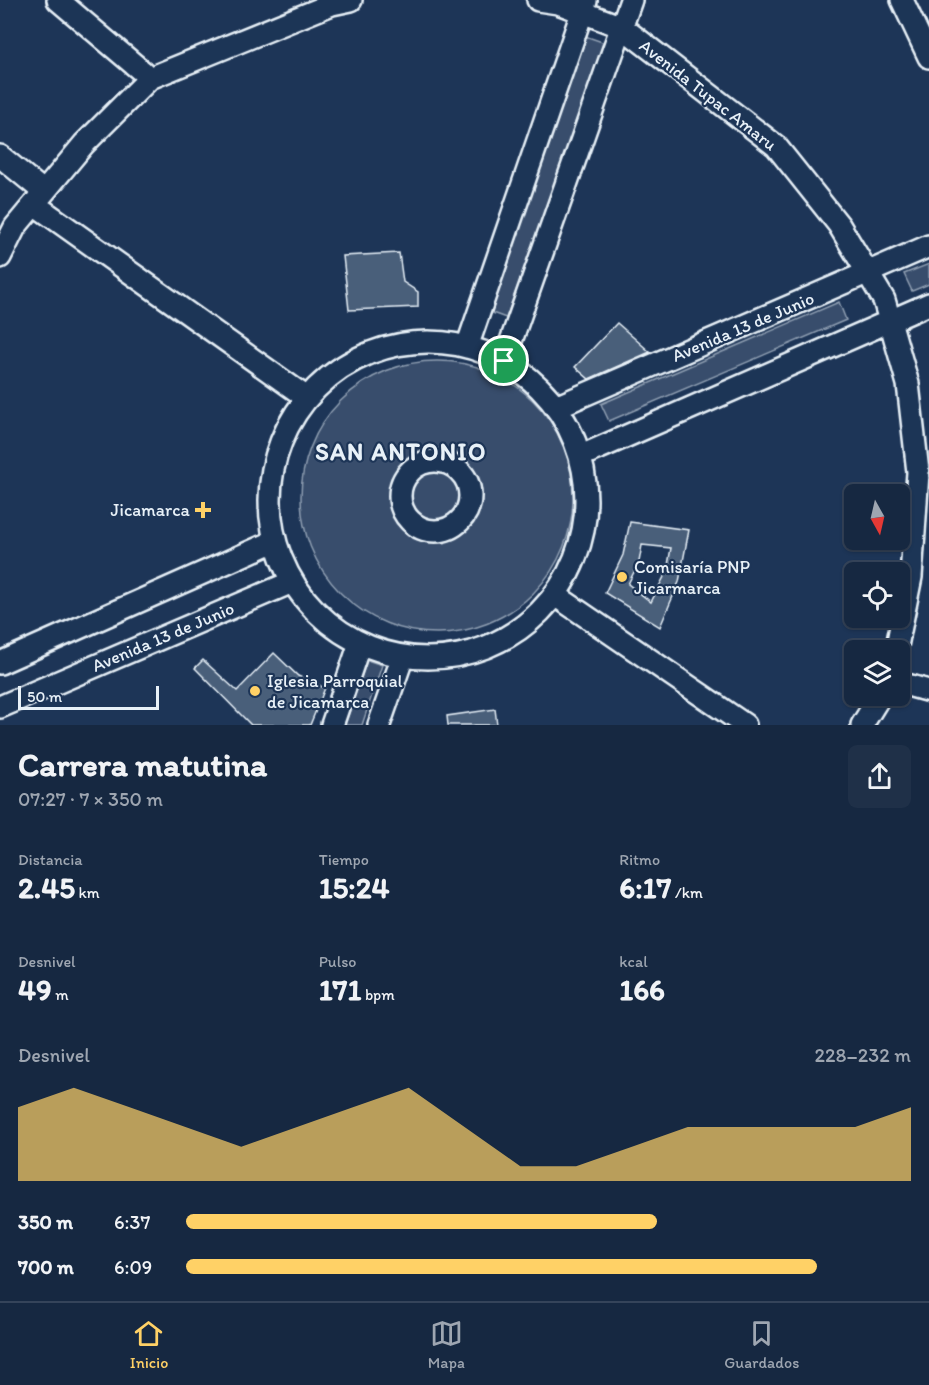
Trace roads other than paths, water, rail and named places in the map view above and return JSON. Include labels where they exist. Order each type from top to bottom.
[{"type":"street","points":[[58,0],[150,78]]},
{"type":"street","points":[[0,257],[15,227],[84,144],[150,78],[322,8],[351,0]]},
{"type":"street","name":"Avenida Tupac Amaru","points":[[538,0],[584,6],[622,27],[776,146],[839,225],[885,300],[908,384],[918,472],[911,577],[898,640]]},
{"type":"street","points":[[504,361],[631,0]]},
{"type":"street","points":[[902,0],[929,57]]},
{"type":"street","points":[[467,347],[584,6]]},
{"type":"street","points":[[0,156],[39,198],[307,398]]},
{"type":"street","name":"Avenida 13 de Junio","points":[[556,407],[929,246]]},
{"type":"street","points":[[581,456],[929,304]]},
{"type":"street","points":[[432,342],[467,347],[504,361],[538,386],[556,407],[574,436],[581,456],[587,492],[585,528],[574,563],[555,595],[532,620],[493,644],[471,652],[437,658],[403,656],[360,643],[322,618],[292,582],[275,541],[269,503],[273,466],[286,430],[307,398],[332,374],[363,356],[385,349],[432,342]]},
{"type":"street","points":[[0,663],[275,541]]},
{"type":"street","name":"Avenida 13 de Junio","points":[[0,707],[292,582]]},
{"type":"street","points":[[555,595],[745,725]]},
{"type":"street","points":[[332,725],[360,643]]},
{"type":"street","points":[[379,725],[403,656]]},
{"type":"street","points":[[910,686],[929,691]]},
{"type":"street","points":[[862,725],[874,706]]},
{"type":"place","name":"Jicamarca","points":[[203,510]]},
{"type":"place","name":"Comisaría PNP Jicarmarca","points":[[622,577]]},
{"type":"place","name":"Iglesia Parroquial de Jicamarca","points":[[255,691]]},
{"type":"district","name":"SAN ANTONIO","points":[[401,451]]}]
